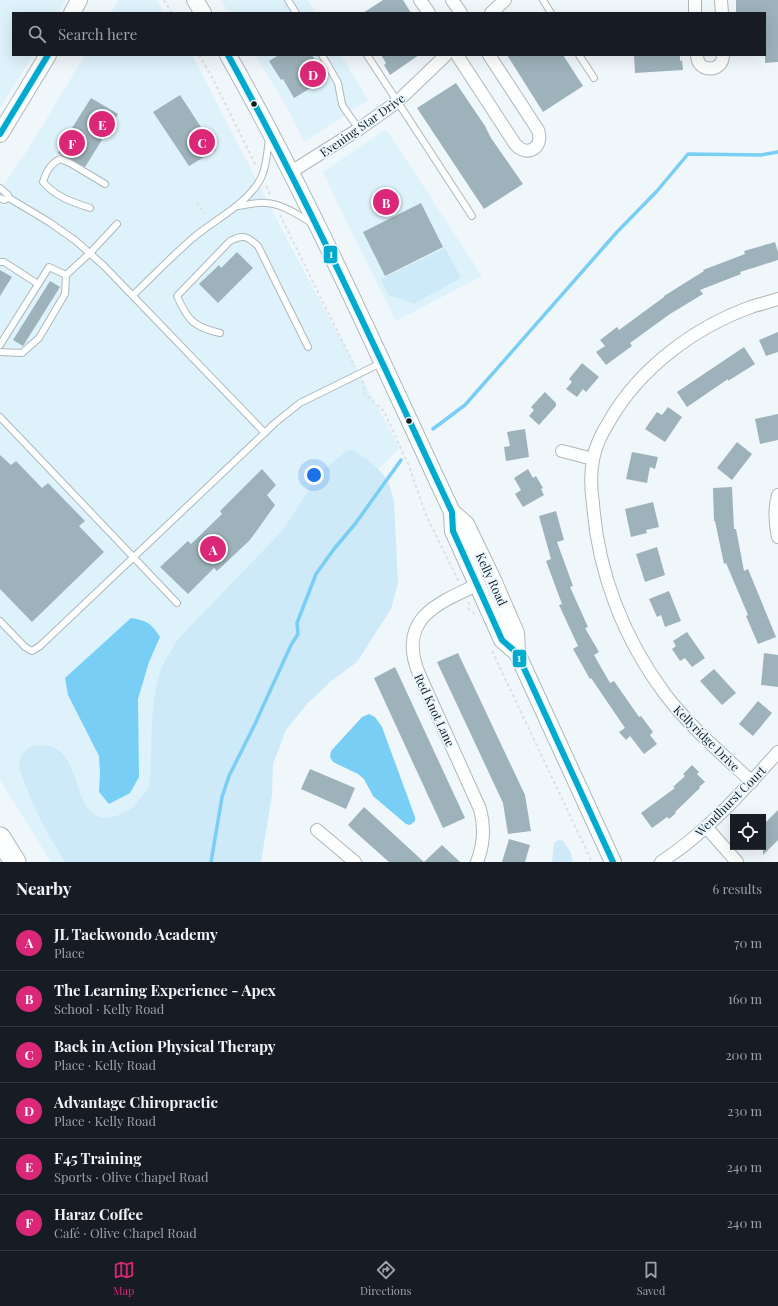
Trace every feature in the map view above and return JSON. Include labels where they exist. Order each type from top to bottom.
[{"type":"highway","points":[[0,838],[15,862]]},
{"type":"main road","points":[[73,12],[79,0]]},
{"type":"main road","points":[[195,0],[202,12]]},
{"type":"main road","points":[[0,134],[47,56]]},
{"type":"main road","name":"Kelly Road","points":[[229,56],[270,132],[318,226],[383,362],[452,512],[453,531],[502,640],[516,653],[613,862]]},
{"type":"main road","name":"Kelly Road","points":[[452,512],[466,524],[493,580],[516,633],[516,653]]},
{"type":"street","points":[[420,0],[428,12]]},
{"type":"street","points":[[452,0],[460,12]]},
{"type":"street","points":[[492,12],[505,0]]},
{"type":"street","points":[[695,0],[695,12]]},
{"type":"street","points":[[721,0],[722,12]]},
{"type":"street","name":"Evening Star Drive","points":[[290,172],[359,129],[397,102],[445,56]]},
{"type":"street","points":[[457,56],[515,144],[523,150],[528,151],[533,149],[540,142],[538,130],[490,56]]},
{"type":"street","points":[[697,56],[697,59],[703,67],[712,69],[720,64],[723,60],[723,56]]},
{"type":"street","name":"Kellyridge Drive","points":[[752,782],[699,734],[679,712],[653,678],[628,635],[606,580],[594,528],[591,485],[593,459],[605,427],[621,402],[637,383],[670,352],[710,326],[750,307],[778,299]]},
{"type":"street","points":[[562,451],[593,459]]},
{"type":"street","points":[[778,495],[775,525],[778,537]]},
{"type":"street","name":"Red Knot Lane","points":[[477,585],[431,608],[424,616],[415,632],[412,642],[412,653],[419,674],[479,805],[484,832],[477,862]]},
{"type":"street","name":"Wendhurst Court","points":[[661,862],[707,828],[752,782],[778,752]]},
{"type":"street","points":[[707,828],[737,862]]},
{"type":"street","points":[[316,830],[355,862]]},
{"type":"lane","points":[[288,0],[295,12]]},
{"type":"lane","points":[[543,0],[550,12]]},
{"type":"lane","points":[[323,56],[338,83],[342,104],[359,129]]},
{"type":"lane","points":[[368,56],[472,216]]},
{"type":"lane","points":[[579,56],[594,78]]},
{"type":"lane","points":[[133,295],[192,239],[238,206],[262,177],[270,132]]},
{"type":"lane","points":[[90,208],[66,200],[51,191],[43,182],[46,173],[53,162],[60,159],[70,163],[105,184]]},
{"type":"lane","points":[[0,188],[8,195],[9,198],[49,222],[90,253],[133,295],[265,433]]},
{"type":"lane","points":[[0,198],[4,200],[9,198]]},
{"type":"lane","points":[[238,206],[260,203],[275,205],[292,211],[318,226]]},
{"type":"lane","points":[[0,352],[22,353],[40,338],[66,294],[66,275],[90,253],[117,224]]},
{"type":"lane","points":[[220,333],[204,330],[189,319],[177,296],[230,241],[239,236],[249,238],[258,246],[308,346]]},
{"type":"lane","points":[[0,262],[4,262],[38,284]]},
{"type":"lane","points":[[0,345],[49,267],[66,275]]},
{"type":"lane","points":[[0,622],[25,647],[32,651],[40,646],[275,423],[300,403],[383,362]]},
{"type":"lane","points":[[0,417],[177,603]]},
{"type":"path","points":[[164,0],[171,12]]},
{"type":"path","points":[[200,56],[212,77],[259,172]]},
{"type":"path","points":[[264,181],[272,199]]},
{"type":"path","points":[[197,203],[204,214]]},
{"type":"path","points":[[278,210],[353,363]]},
{"type":"path","points":[[364,384],[364,393],[384,411],[410,466],[426,515],[459,580]]},
{"type":"path","points":[[469,602],[468,608],[472,610],[478,620]]},
{"type":"path","points":[[491,648],[592,862]]},
{"type":"shaded area","points":[[0,0],[66,0],[59,12],[12,12],[12,56],[32,56],[0,108]]},
{"type":"shaded area","points":[[119,0],[156,0],[164,12],[112,12]]},
{"type":"shaded area","points":[[221,0],[307,0],[315,12],[228,12]]},
{"type":"shaded area","points":[[84,56],[193,56],[299,262],[400,448],[377,470],[157,786],[114,833],[65,862],[51,862],[0,780],[0,189],[27,151]]},
{"type":"shaded area","points":[[256,56],[342,56],[368,100],[304,142],[284,102]]},
{"type":"shaded area","points":[[386,129],[482,276],[396,321],[323,172]]},
{"type":"shaded area","points":[[445,248],[461,278],[414,304],[388,295],[381,279]]},
{"type":"shaded area","points":[[352,450],[367,459],[383,474],[390,486],[394,502],[398,583],[391,609],[357,662],[330,682],[307,704],[286,730],[273,764],[272,795],[261,862],[65,862],[53,843],[33,804],[21,774],[19,763],[23,754],[31,747],[43,745],[55,748],[63,754],[72,770],[82,799],[87,807],[99,817],[112,817],[130,809],[149,785],[152,717],[156,686],[164,662],[178,639],[283,530],[318,475],[345,452]]},
{"type":"shaded area","points":[[559,840],[563,841],[570,851],[573,862],[552,862],[554,843]]},
{"type":"water","points":[[131,618],[148,623],[160,637],[149,662],[138,699],[139,777],[130,793],[109,804],[99,792],[99,756],[68,695],[65,678]]},
{"type":"water","points":[[369,714],[375,717],[382,727],[415,817],[415,821],[410,825],[406,824],[373,796],[364,779],[358,774],[333,762],[330,757],[331,751],[362,717]]},
{"type":"building","points":[[383,0],[403,0],[410,12],[365,12]]},
{"type":"building","points":[[736,0],[778,0],[778,62],[765,63],[766,12],[736,12]]},
{"type":"building","points":[[277,56],[313,56],[316,62],[314,63],[324,80],[294,98],[283,79],[281,80],[269,61]]},
{"type":"building","points":[[382,56],[418,56],[390,75],[384,65],[386,63]]},
{"type":"building","points":[[508,56],[564,56],[583,86],[543,112]]},
{"type":"building","points":[[634,56],[680,56],[680,61],[682,60],[683,70],[635,73]]},
{"type":"building","points":[[456,83],[485,126],[491,138],[523,184],[484,209],[417,108]]},
{"type":"building","points":[[180,95],[216,150],[189,166],[153,112]]},
{"type":"building","points":[[91,98],[118,114],[85,167],[58,153]]},
{"type":"building","points":[[421,203],[443,247],[385,276],[363,232]]},
{"type":"building","points":[[775,242],[778,252],[778,260],[740,272],[741,274],[700,290],[703,294],[670,314],[630,343],[632,346],[606,365],[596,352],[605,346],[600,340],[617,327],[619,330],[664,296],[704,271],[703,270],[745,254],[744,251]]},
{"type":"building","points":[[237,252],[253,268],[218,303],[199,284],[219,265],[221,268]]},
{"type":"building","points":[[0,270],[12,277],[0,296]]},
{"type":"building","points":[[50,281],[60,287],[23,346],[13,340]]},
{"type":"building","points":[[778,332],[778,352],[766,356],[759,340]]},
{"type":"building","points":[[744,347],[755,364],[728,381],[728,379],[687,407],[677,392]]},
{"type":"building","points":[[582,363],[599,377],[586,392],[583,389],[577,397],[566,389],[572,382],[569,379]]},
{"type":"building","points":[[545,392],[556,403],[556,406],[539,425],[529,416],[534,410],[531,407]]},
{"type":"building","points":[[668,407],[682,417],[665,442],[645,429],[657,412],[662,415]]},
{"type":"building","points":[[778,414],[778,440],[760,444],[755,419]]},
{"type":"building","points":[[525,429],[529,457],[506,461],[504,447],[510,446],[507,432]]},
{"type":"building","points":[[737,442],[752,454],[732,480],[717,468]]},
{"type":"building","points":[[632,452],[658,457],[655,469],[650,467],[647,483],[626,479]]},
{"type":"building","points":[[0,455],[11,465],[16,461],[42,488],[48,483],[85,521],[79,526],[104,552],[32,622],[0,589]]},
{"type":"building","points":[[262,469],[276,485],[267,495],[275,505],[250,540],[217,571],[214,568],[188,594],[160,567],[188,541],[191,544],[222,514],[220,511]]},
{"type":"building","points":[[528,469],[533,478],[536,476],[543,488],[541,489],[544,495],[523,507],[515,494],[521,490],[514,478]]},
{"type":"building","points":[[732,487],[734,529],[736,529],[744,571],[748,569],[776,637],[758,644],[746,616],[748,615],[726,563],[724,564],[714,521],[713,488]]},
{"type":"building","points":[[653,502],[659,527],[646,530],[647,533],[631,537],[625,509]]},
{"type":"building","points":[[556,511],[564,540],[557,542],[573,586],[570,587],[588,627],[585,628],[599,652],[594,655],[610,683],[614,681],[639,717],[641,716],[653,732],[650,735],[657,744],[644,754],[630,736],[626,740],[619,732],[625,728],[591,678],[590,679],[573,649],[578,646],[559,605],[562,604],[546,561],[551,559],[539,516]]},
{"type":"building","points":[[657,547],[665,575],[645,582],[636,554]]},
{"type":"building","points":[[669,591],[681,621],[665,627],[661,615],[657,617],[649,599]]},
{"type":"building","points":[[687,632],[705,658],[692,667],[685,658],[680,661],[672,649],[676,646],[673,641]]},
{"type":"building","points":[[458,653],[525,795],[531,831],[508,834],[503,803],[437,662]]},
{"type":"building","points":[[764,653],[778,655],[778,687],[761,685]]},
{"type":"building","points":[[395,667],[465,818],[443,828],[374,678]]},
{"type":"building","points":[[714,669],[736,693],[722,705],[700,681]]},
{"type":"building","points":[[758,701],[772,713],[753,736],[739,724]]},
{"type":"building","points":[[692,765],[699,772],[697,774],[705,782],[675,812],[676,813],[669,819],[667,817],[652,828],[641,813],[675,788],[673,787],[685,776],[683,774]]},
{"type":"building","points":[[310,769],[355,788],[346,809],[301,789]]},
{"type":"building","points":[[364,807],[424,862],[389,862],[353,830],[348,825]]},
{"type":"building","points":[[778,810],[778,840],[763,855],[763,850],[766,850],[766,822]]},
{"type":"building","points":[[509,839],[530,845],[525,862],[502,862]]},
{"type":"building","points":[[442,845],[460,862],[424,862]]},
{"type":"waterway","points":[[433,429],[465,405],[617,232],[657,191],[688,154],[761,155],[778,152]]},
{"type":"waterway","points":[[211,862],[222,797],[229,776],[254,726],[291,645],[298,634],[297,623],[316,574],[355,524],[401,460]]},
{"type":"transit line","name":"1","points":[[0,134],[47,56]]},
{"type":"transit line","name":"1","points":[[229,56],[316,224],[344,282],[452,512],[453,531],[502,640],[517,653],[613,862]]},
{"type":"place","name":"Advantage Chiropractic","points":[[313,74]]},
{"type":"place","name":"F45 Training","points":[[102,124]]},
{"type":"place","name":"Back in Action Physical Therapy","points":[[202,142]]},
{"type":"place","name":"Haraz Coffee","points":[[72,143]]},
{"type":"place","name":"The Learning Experience - Apex","points":[[386,202]]},
{"type":"place","name":"JL Taekwondo Academy","points":[[213,549]]}]
